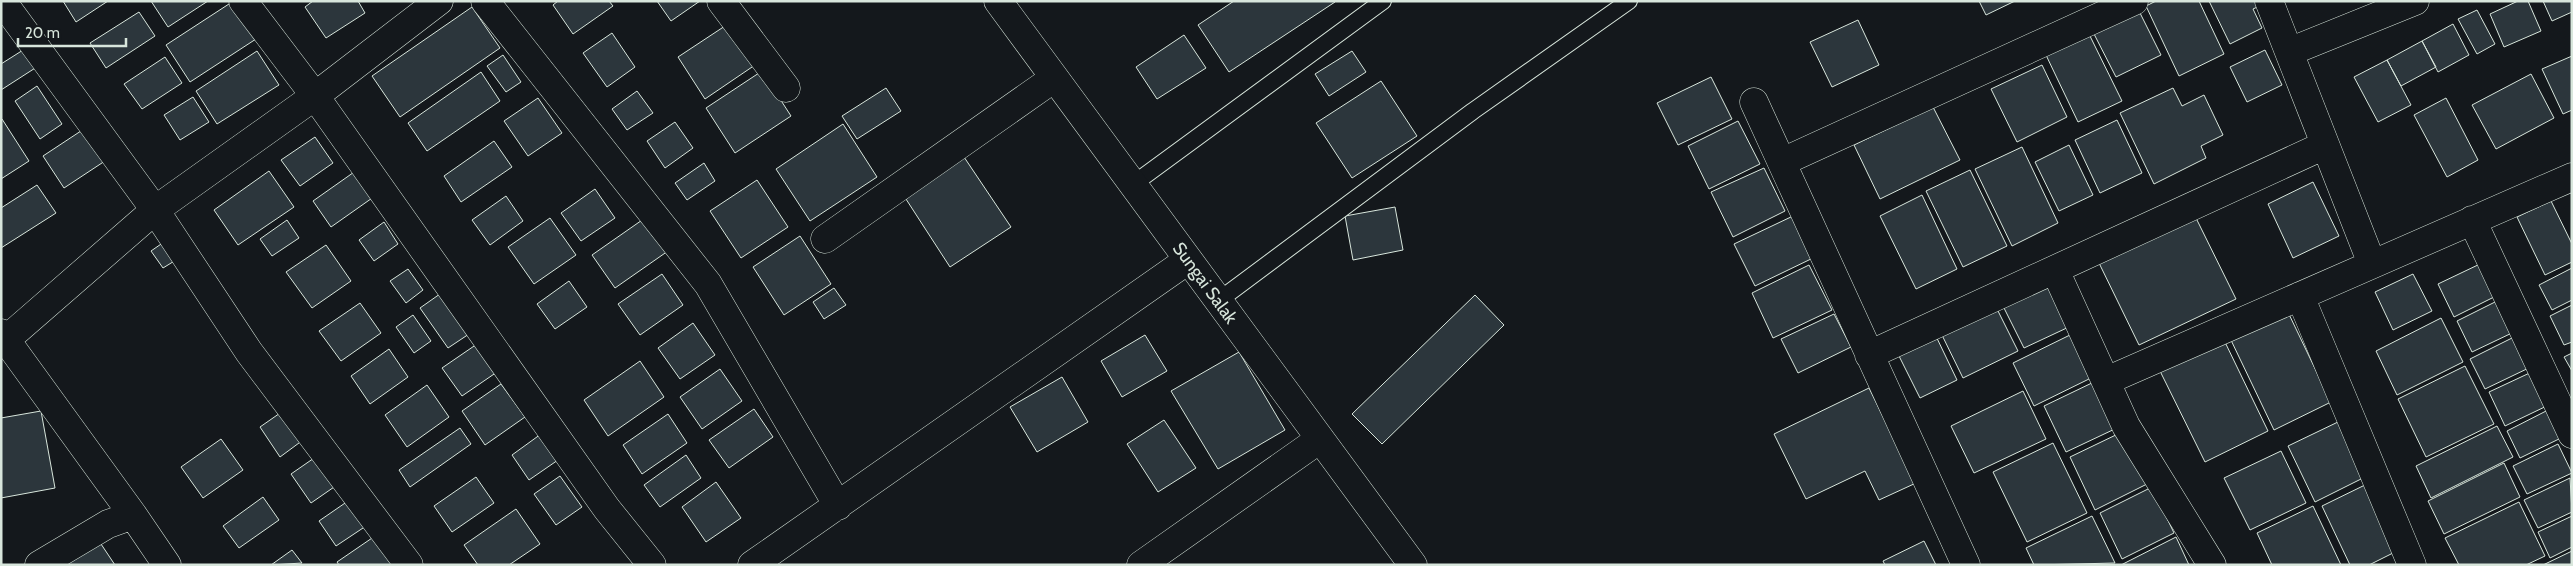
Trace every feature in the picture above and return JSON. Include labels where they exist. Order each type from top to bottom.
[{"type":"street","points":[[2,1],[155,210],[248,352],[409,565]]},
{"type":"street","points":[[243,1],[314,96],[607,509],[652,565]]},
{"type":"street","points":[[167,565],[133,515],[3,339],[155,210],[314,96],[439,1]]},
{"type":"street","points":[[485,1],[708,284],[838,506]]},
{"type":"street","points":[[721,1],[786,88]]},
{"type":"street","name":"Sungai Salak","points":[[998,1],[1053,79],[1413,565]]},
{"type":"street","points":[[2269,1],[2372,264]]},
{"type":"street","points":[[2288,52],[2415,1]]},
{"type":"street","points":[[1782,162],[2127,3]]},
{"type":"street","points":[[825,239],[1053,79]]},
{"type":"street","points":[[1754,102],[1966,565]]},
{"type":"street","points":[[1869,355],[2326,146]]},
{"type":"street","points":[[2106,381],[2572,177]]},
{"type":"street","points":[[2472,220],[2572,434]]},
{"type":"street","points":[[752,565],[1188,260]]},
{"type":"street","points":[[2055,270],[2126,426],[2212,565]]},
{"type":"street","points":[[2300,296],[2412,565]]},
{"type":"street","points":[[1141,565],[1320,439]]},
{"type":"street","points":[[39,565],[108,524],[133,515]]},
{"type":"lane","points":[[1132,185],[1383,1]]},
{"type":"lane","points":[[1218,302],[1473,111],[1629,1]]},
{"type":"building","points":[[63,1],[108,1],[76,22]]},
{"type":"building","points":[[151,1],[208,1],[168,27]]},
{"type":"building","points":[[313,1],[358,1],[365,13],[326,38],[305,7]]},
{"type":"building","points":[[558,1],[609,1],[613,6],[573,34],[553,5]]},
{"type":"building","points":[[657,1],[700,1],[671,21]]},
{"type":"building","points":[[1234,1],[1335,2],[1229,72],[1198,25]]},
{"type":"building","points":[[1979,1],[2015,1],[1986,15]]},
{"type":"building","points":[[2156,1],[2199,1],[2224,54],[2179,76],[2146,6]]},
{"type":"building","points":[[2209,1],[2265,1],[2266,3],[2253,9],[2262,28],[2230,44]]},
{"type":"building","points":[[2518,1],[2528,1],[2541,31],[2504,47],[2490,14]]},
{"type":"building","points":[[2543,1],[2572,1],[2572,12],[2552,21]]},
{"type":"building","points":[[232,2],[256,39],[190,82],[166,45]]},
{"type":"building","points":[[472,7],[500,48],[400,117],[372,76]]},
{"type":"building","points":[[2477,10],[2495,44],[2477,54],[2458,19]]},
{"type":"building","points":[[2139,11],[2161,55],[2116,77],[2093,32]]},
{"type":"building","points":[[139,12],[155,36],[106,68],[90,43]]},
{"type":"building","points":[[1858,20],[1879,65],[1832,87],[1810,42]]},
{"type":"building","points":[[728,24],[755,65],[705,99],[678,57]]},
{"type":"building","points":[[2453,24],[2469,55],[2438,72],[2422,41]]},
{"type":"building","points":[[2088,32],[2122,101],[2078,122],[2045,53]]},
{"type":"building","points":[[612,33],[635,67],[607,87],[583,53]]},
{"type":"building","points":[[1184,35],[1206,68],[1157,99],[1136,67]]},
{"type":"building","points":[[2422,41],[2436,67],[2401,86],[2387,60]]},
{"type":"building","points":[[31,45],[43,63],[1,90],[1,64]]},
{"type":"building","points":[[2265,50],[2282,85],[2247,102],[2230,67]]},
{"type":"building","points":[[257,51],[279,85],[217,124],[196,91]]},
{"type":"building","points":[[1352,51],[1366,72],[1329,96],[1315,74]]},
{"type":"building","points":[[503,55],[521,82],[506,92],[487,66]]},
{"type":"building","points":[[2572,56],[2572,110],[2563,114],[2542,69]]},
{"type":"building","points":[[165,57],[182,83],[142,109],[124,84]]},
{"type":"building","points":[[2387,60],[2411,105],[2378,122],[2354,77]]},
{"type":"building","points":[[2042,65],[2067,117],[2017,142],[1991,89]]},
{"type":"building","points":[[762,71],[791,116],[735,153],[706,108]]},
{"type":"building","points":[[481,72],[500,101],[427,151],[408,123]]},
{"type":"building","points":[[2531,74],[2554,118],[2496,149],[2472,105]]},
{"type":"building","points":[[1711,77],[1732,119],[1678,145],[1657,103]]},
{"type":"building","points":[[1381,81],[1417,136],[1352,178],[1316,123]]},
{"type":"building","points":[[37,86],[62,124],[40,139],[15,101]]},
{"type":"building","points":[[886,88],[901,111],[857,139],[842,116]]},
{"type":"building","points":[[2173,88],[2182,106],[2204,95],[2223,135],[2201,146],[2206,158],[2154,184],[2120,113]]},
{"type":"building","points":[[637,91],[653,113],[627,130],[612,109]]},
{"type":"building","points":[[193,97],[209,122],[180,140],[164,115]]},
{"type":"building","points":[[538,98],[562,133],[528,156],[504,121]]},
{"type":"building","points":[[2446,98],[2478,160],[2447,177],[2414,115]]},
{"type":"building","points":[[1933,107],[1960,160],[1880,199],[1854,145]]},
{"type":"building","points":[[1,120],[29,161],[1,179]]},
{"type":"building","points":[[2117,120],[2142,173],[2100,193],[2075,140]]},
{"type":"building","points":[[1738,121],[1760,164],[1709,189],[1688,146]]},
{"type":"building","points":[[675,122],[693,148],[665,168],[647,141]]},
{"type":"building","points":[[843,124],[877,177],[810,221],[776,169]]},
{"type":"building","points":[[90,125],[111,157],[64,188],[43,156]]},
{"type":"building","points":[[315,137],[333,163],[300,186],[281,160]]},
{"type":"building","points":[[494,141],[512,167],[461,202],[444,176]]},
{"type":"building","points":[[2069,145],[2093,195],[2059,211],[2035,162]]},
{"type":"building","points":[[2022,147],[2058,223],[2012,246],[1975,169]]},
{"type":"building","points":[[964,157],[1011,227],[950,267],[904,196]]},
{"type":"building","points":[[704,163],[715,181],[687,200],[675,183]]},
{"type":"building","points":[[1764,168],[1785,211],[1733,237],[1711,192]]},
{"type":"building","points":[[357,170],[375,196],[331,227],[313,201]]},
{"type":"building","points":[[1970,170],[2007,246],[1963,267],[1926,191]]},
{"type":"building","points":[[269,171],[294,207],[238,245],[214,210]]},
{"type":"building","points":[[757,180],[788,227],[741,258],[710,211]]},
{"type":"building","points":[[2313,182],[2339,236],[2293,258],[2268,204]]},
{"type":"building","points":[[37,185],[56,213],[1,248],[1,208]]},
{"type":"building","points":[[595,189],[615,218],[581,241],[561,213]]},
{"type":"building","points":[[1922,195],[1957,269],[1916,289],[1880,216]]},
{"type":"building","points":[[506,196],[523,221],[490,245],[472,220]]},
{"type":"building","points":[[2551,201],[2572,244],[2572,262],[2545,275],[2517,217]]},
{"type":"building","points":[[1395,207],[1403,250],[1353,260],[1345,216]]},
{"type":"building","points":[[1793,216],[1813,258],[1755,286],[1734,244]]},
{"type":"building","points":[[2195,216],[2236,299],[2139,345],[2099,263]]},
{"type":"building","points":[[550,218],[576,255],[534,284],[508,247]]},
{"type":"building","points":[[645,218],[668,251],[615,288],[592,255]]},
{"type":"building","points":[[287,220],[299,238],[272,256],[260,239]]},
{"type":"building","points":[[384,222],[398,244],[374,261],[359,240]]},
{"type":"building","points":[[800,236],[831,284],[784,315],[753,267]]},
{"type":"building","points":[[164,242],[176,260],[163,268],[151,251]]},
{"type":"building","points":[[326,245],[351,281],[312,308],[286,272]]},
{"type":"building","points":[[2482,263],[2498,295],[2454,317],[2438,284]]},
{"type":"building","points":[[1809,265],[1832,310],[1773,338],[1752,293]]},
{"type":"building","points":[[2572,268],[2572,300],[2552,310],[2539,285]]},
{"type":"building","points":[[408,269],[423,290],[406,303],[390,281]]},
{"type":"building","points":[[662,274],[683,305],[640,335],[618,304]]},
{"type":"building","points":[[2413,274],[2432,311],[2393,330],[2375,292]]},
{"type":"building","points":[[2048,278],[2071,326],[2024,348],[2001,302]]},
{"type":"building","points":[[569,281],[587,307],[555,329],[537,304]]},
{"type":"building","points":[[834,288],[846,305],[824,319],[813,302]]},
{"type":"building","points":[[447,289],[475,330],[448,348],[420,308]]},
{"type":"building","points":[[1475,295],[1504,325],[1382,444],[1352,414]]},
{"type":"building","points":[[2499,300],[2514,332],[2472,352],[2457,321]]},
{"type":"building","points":[[360,303],[381,333],[341,361],[319,331]]},
{"type":"building","points":[[1994,303],[2018,351],[1963,378],[1939,329]]},
{"type":"building","points":[[2572,305],[2572,342],[2564,345],[2550,316]]},
{"type":"building","points":[[2286,308],[2331,402],[2274,430],[2229,336]]},
{"type":"building","points":[[1834,314],[1851,347],[1798,373],[1781,339]]},
{"type":"building","points":[[413,315],[431,341],[414,353],[396,327]]},
{"type":"building","points":[[2441,318],[2463,362],[2397,395],[2376,351]]},
{"type":"building","points":[[693,323],[715,355],[680,379],[658,348]]},
{"type":"building","points":[[1934,332],[1957,380],[1920,398],[1896,350]]},
{"type":"building","points":[[2072,334],[2093,377],[2034,406],[2013,363]]},
{"type":"building","points":[[2520,334],[2535,365],[2485,389],[2470,359]]},
{"type":"building","points":[[1145,335],[1167,371],[1122,397],[1101,361]]},
{"type":"building","points":[[2223,338],[2268,431],[2205,462],[2159,369]]},
{"type":"building","points":[[477,344],[497,372],[462,396],[442,368]]},
{"type":"building","points":[[389,349],[408,377],[370,404],[351,376]]},
{"type":"building","points":[[1239,352],[1285,430],[1218,469],[1171,391]]},
{"type":"building","points":[[2572,353],[2572,371],[2564,357]]},
{"type":"building","points":[[640,361],[664,397],[608,436],[584,400]]},
{"type":"building","points":[[2465,366],[2494,424],[2426,457],[2398,399]]},
{"type":"building","points":[[720,369],[742,401],[702,429],[680,397]]},
{"type":"building","points":[[2536,370],[2553,403],[2505,426],[2489,392]]},
{"type":"building","points":[[1062,377],[1088,422],[1037,452],[1010,407]]},
{"type":"building","points":[[2096,381],[2119,427],[2066,452],[2044,406]]},
{"type":"building","points":[[501,384],[525,417],[485,445],[462,411]]},
{"type":"building","points":[[427,385],[449,417],[407,447],[385,415]]},
{"type":"building","points":[[1869,388],[1916,483],[1879,500],[1865,471],[1806,499],[1774,434]]},
{"type":"building","points":[[2023,391],[2046,439],[1974,473],[1951,426]]},
{"type":"building","points":[[754,409],[773,437],[729,468],[709,440]]},
{"type":"building","points":[[2550,409],[2563,437],[2520,458],[2507,431]]},
{"type":"building","points":[[41,411],[55,488],[1,498],[1,418]]},
{"type":"building","points":[[283,411],[303,440],[280,457],[260,427]]},
{"type":"building","points":[[668,414],[687,443],[642,474],[623,445]]},
{"type":"building","points":[[1164,420],[1196,468],[1158,492],[1127,444]]},
{"type":"building","points":[[2340,421],[2367,476],[2315,502],[2288,446]]},
{"type":"building","points":[[2497,426],[2513,457],[2431,498],[2416,466]]},
{"type":"building","points":[[460,428],[471,444],[410,487],[399,470]]},
{"type":"building","points":[[2122,432],[2147,484],[2095,510],[2070,457]]},
{"type":"building","points":[[541,434],[558,460],[529,480],[512,455]]},
{"type":"building","points":[[221,439],[243,470],[203,498],[181,467]]},
{"type":"building","points":[[2053,443],[2087,513],[2027,542],[1993,472]]},
{"type":"building","points":[[2558,444],[2572,473],[2527,494],[2513,466]]},
{"type":"building","points":[[2281,451],[2306,503],[2250,530],[2224,478]]},
{"type":"building","points":[[686,455],[701,478],[660,507],[644,485]]},
{"type":"building","points":[[317,456],[337,485],[311,503],[291,474]]},
{"type":"building","points":[[2504,463],[2520,497],[2444,534],[2428,501]]},
{"type":"building","points":[[560,476],[582,507],[556,525],[534,494]]},
{"type":"building","points":[[476,477],[494,503],[452,532],[434,506]]},
{"type":"building","points":[[2570,478],[2572,512],[2538,528],[2524,500]]},
{"type":"building","points":[[716,482],[741,518],[706,542],[682,507]]},
{"type":"building","points":[[2369,483],[2401,549],[2369,565],[2350,565],[2322,506]]},
{"type":"building","points":[[2152,487],[2174,533],[2122,559],[2100,513]]},
{"type":"building","points":[[263,497],[279,520],[239,548],[223,526]]},
{"type":"building","points":[[348,501],[366,526],[336,546],[319,521]]},
{"type":"building","points":[[2519,502],[2545,556],[2526,565],[2459,565],[2445,538]]},
{"type":"building","points":[[2313,506],[2341,565],[2272,565],[2257,533]]},
{"type":"building","points":[[516,509],[540,544],[509,565],[478,565],[464,545]]},
{"type":"building","points":[[2092,516],[2115,563],[2034,565],[2026,548]]},
{"type":"building","points":[[2572,516],[2572,547],[2550,558],[2538,532]]},
{"type":"building","points":[[375,536],[395,565],[339,565],[337,562]]},
{"type":"building","points":[[2176,537],[2189,565],[2121,565]]},
{"type":"building","points":[[99,541],[115,565],[64,565]]},
{"type":"building","points":[[1924,541],[1936,565],[1885,565],[1883,561]]},
{"type":"building","points":[[292,550],[302,563],[271,565]]},
{"type":"building","points":[[2572,551],[2572,565],[2543,565]]}]
